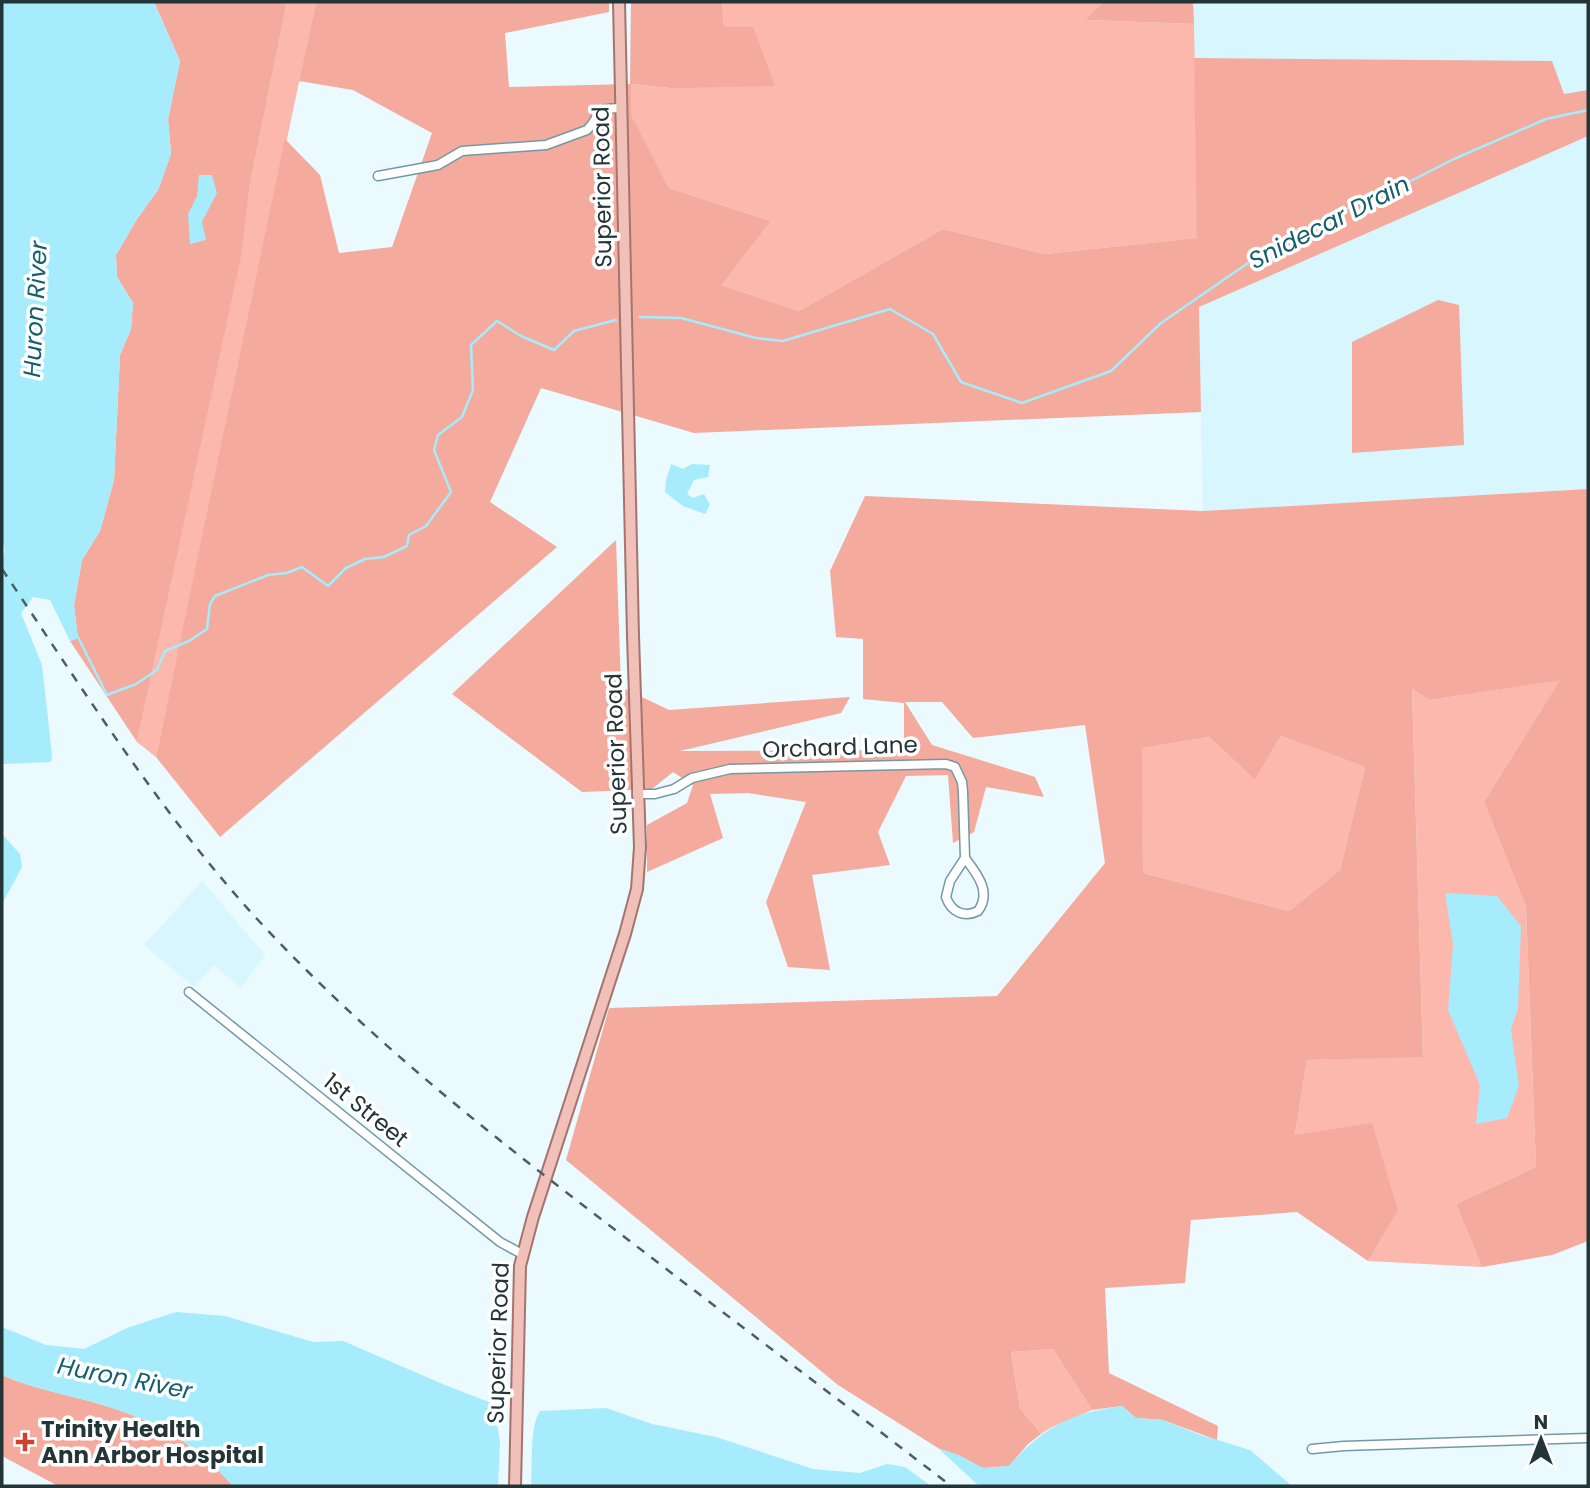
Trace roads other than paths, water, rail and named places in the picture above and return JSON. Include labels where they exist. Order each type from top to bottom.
[{"type":"main road","name":"Superior Road","points":[[515,1486],[517,1294],[522,1254],[625,934],[637,889],[640,847],[619,2]]},
{"type":"street","points":[[378,176],[438,165],[462,150],[546,145],[587,130],[597,113],[606,108],[621,107]]},
{"type":"street","name":"Orchard Lane","points":[[637,794],[654,794],[674,789],[704,773],[730,769],[946,764],[955,767],[962,782],[966,839],[965,858],[950,881],[946,897],[954,910],[966,914],[978,911],[985,897],[983,886],[965,858]]},
{"type":"street","name":"1st Street","points":[[189,992],[500,1242],[522,1254]]},
{"type":"street","points":[[1312,1449],[1588,1438]]},
{"type":"water","name":"Huron River","points":[[2,2],[154,2],[180,61],[168,119],[171,154],[158,190],[116,255],[117,277],[133,303],[131,329],[120,355],[114,480],[100,531],[82,560],[74,605],[78,638],[70,641],[50,600],[33,597],[21,613],[42,665],[51,762],[2,764],[2,558],[5,551],[2,537]]},
{"type":"water","points":[[199,175],[212,175],[217,193],[202,222],[206,240],[190,244],[188,214],[197,196]]},
{"type":"water","points":[[671,464],[683,469],[692,464],[710,465],[708,477],[694,480],[687,494],[693,498],[704,494],[710,505],[705,514],[683,506],[665,492]]},
{"type":"water","points":[[2,834],[20,854],[22,867],[2,904]]},
{"type":"water","points":[[1445,893],[1497,896],[1521,926],[1518,1009],[1511,1029],[1519,1086],[1507,1118],[1476,1124],[1480,1085],[1448,1010],[1453,944]]},
{"type":"water","name":"Huron River","points":[[176,1312],[225,1316],[313,1342],[343,1341],[494,1404],[500,1442],[498,1486],[233,1486],[187,1444],[147,1421],[2,1375],[2,1327],[46,1345],[84,1349],[127,1328]]},
{"type":"water","points":[[1122,1406],[1136,1418],[1163,1420],[1250,1450],[1292,1486],[979,1486],[938,1448],[959,1455],[983,1468],[1009,1466],[1034,1441],[1059,1424],[1087,1413]]},
{"type":"water","points":[[606,1408],[652,1424],[716,1437],[813,1469],[860,1473],[887,1464],[905,1467],[931,1486],[531,1486],[534,1427],[540,1411]]},
{"type":"waterway","name":"Snidecar Drain","points":[[640,317],[681,318],[756,338],[783,341],[890,309],[933,334],[961,382],[1022,403],[1111,371],[1161,323],[1264,252],[1354,205],[1546,119],[1588,110]]},
{"type":"waterway","name":"Snidecar Drain","points":[[78,637],[107,695],[136,684],[157,670],[165,651],[189,641],[207,629],[210,604],[215,596],[268,575],[287,573],[302,567],[328,586],[346,568],[365,559],[384,557],[407,546],[409,535],[426,526],[451,492],[434,450],[438,435],[462,417],[473,390],[471,345],[497,321],[521,336],[554,350],[574,331],[616,320]]},
{"type":"railway","points":[[2,569],[123,749],[188,837],[258,920],[343,1006],[433,1085],[526,1161],[951,1486]]},
{"type":"place","name":"Trinity Health Ann Arbor Hospital","points":[[25,1442]]}]
